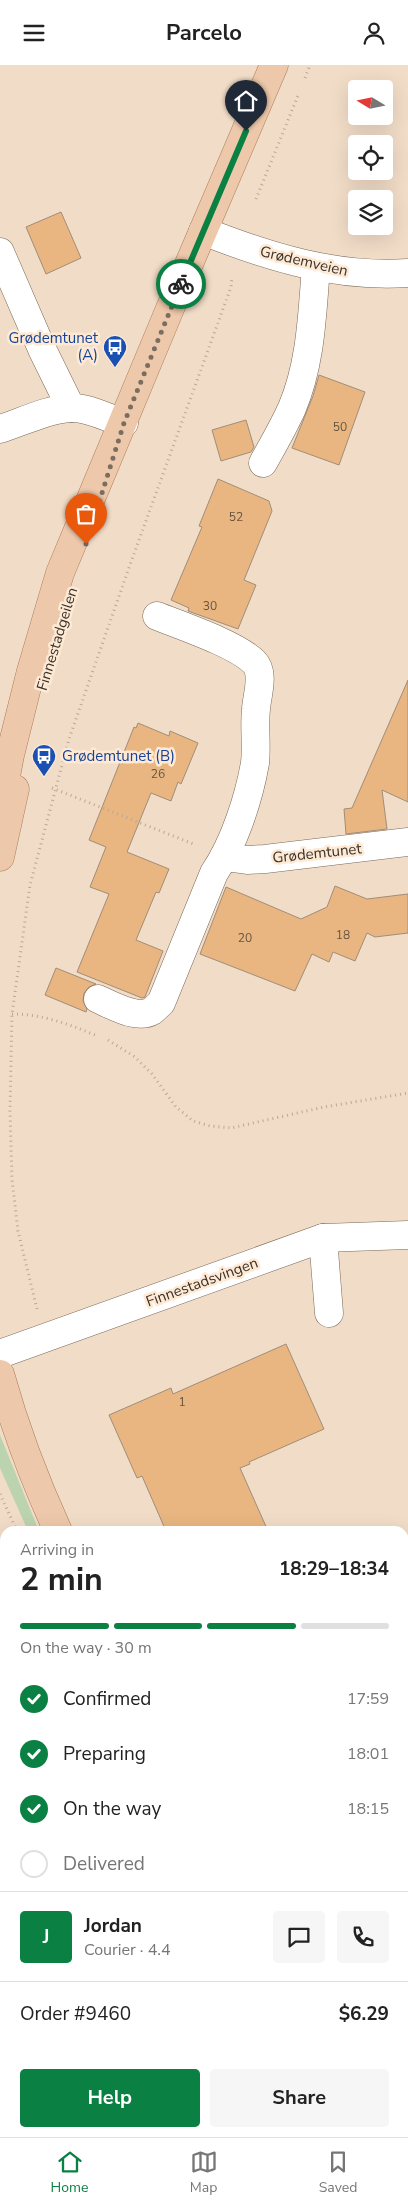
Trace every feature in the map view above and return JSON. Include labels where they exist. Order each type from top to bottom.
[{"type":"main road","name":"Finnestadgeilen","points":[[0,807],[31,671],[60,573],[274,65]]},
{"type":"main road","name":"Finnestadgeilen","points":[[0,857],[16,785],[42,686],[124,423]]},
{"type":"main road","points":[[0,1374],[10,1411],[56,1526]]},
{"type":"street","name":"Grødemveien","points":[[203,231],[240,246],[316,267],[353,272],[408,273]]},
{"type":"street","points":[[0,252],[42,349],[72,408]]},
{"type":"street","points":[[263,463],[292,408],[303,375],[310,340],[316,267]]},
{"type":"street","points":[[0,429],[55,411],[72,408],[86,410],[124,423]]},
{"type":"street","points":[[98,999],[131,1012],[142,1014],[152,1012],[160,1003],[214,873],[225,857],[248,793],[255,761],[256,711],[260,673],[254,662],[235,649],[157,616]]},
{"type":"street","name":"Grødemtunet","points":[[225,857],[247,860],[265,859],[408,842]]},
{"type":"street","name":"Finnestadsvingen","points":[[0,1354],[323,1238],[408,1235]]},
{"type":"street","points":[[323,1238],[328,1313]]},
{"type":"path","points":[[303,83],[310,65]]},
{"type":"path","points":[[256,199],[300,92]]},
{"type":"path","points":[[34,1296],[18,1231],[12,1179],[9,1073],[12,1014],[30,885],[54,789],[87,686],[232,287],[232,277]]},
{"type":"path","points":[[54,789],[225,857]]},
{"type":"path","points":[[12,1014],[30,1014],[51,1019],[107,1040],[136,1057],[152,1074],[176,1107],[193,1121],[210,1126],[231,1128],[324,1107],[408,1093]]},
{"type":"path","points":[[0,1494],[15,1526]]},
{"type":"green space","points":[[0,1435],[37,1526],[26,1526],[0,1468]]},
{"type":"building","points":[[61,212],[81,258],[46,274],[26,227]]},
{"type":"building","points":[[319,375],[365,392],[339,465],[292,448],[313,396]]},
{"type":"building","points":[[246,420],[254,447],[251,452],[221,461],[212,430]]},
{"type":"building","points":[[218,479],[269,501],[272,511],[244,580],[256,585],[238,629],[188,611],[189,608],[171,600],[202,527],[199,526]]},
{"type":"building","points":[[408,680],[408,802],[382,790],[387,829],[346,834],[344,809],[352,808]]},
{"type":"building","points":[[138,723],[169,736],[170,731],[198,743],[181,784],[178,782],[171,801],[151,793],[127,852],[169,869],[159,893],[156,892],[136,940],[163,951],[145,997],[142,998],[77,972],[109,894],[90,887],[106,847],[89,840],[134,727],[136,728]]},
{"type":"building","points":[[335,886],[367,899],[408,894],[408,933],[375,937],[367,933],[355,961],[333,952],[329,962],[312,954],[295,991],[200,954],[226,887],[301,919],[327,907]]},
{"type":"building","points":[[56,968],[96,984],[89,987],[84,993],[83,1001],[87,1009],[86,1012],[45,995]]},
{"type":"building","points":[[286,1344],[324,1429],[249,1462],[250,1464],[240,1468],[266,1526],[164,1526],[142,1476],[137,1478],[109,1415],[171,1388],[173,1394]]},
{"type":"way so far","points":[[86,544],[124,423],[181,284]]},
{"type":"place","name":"Grødemtunet (A)","points":[[115,368]]},
{"type":"place","name":"Grødemtunet (B)","points":[[44,777]]},
{"type":"route","points":[[181,284],[246,131]]}]
